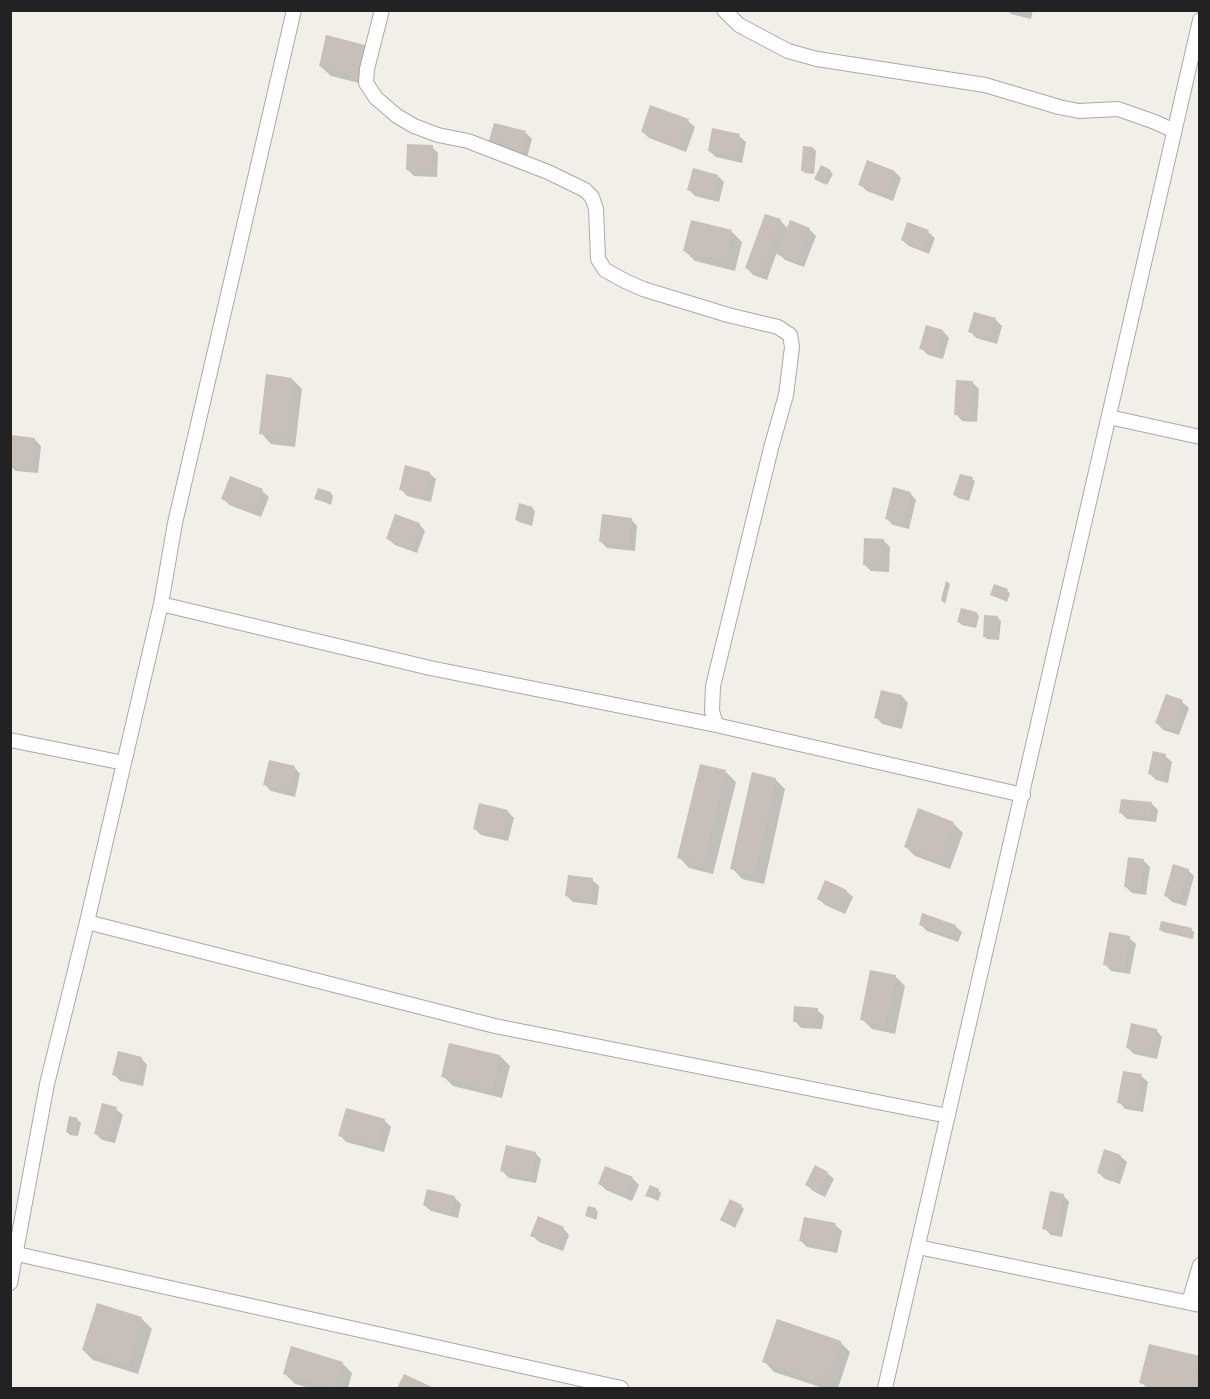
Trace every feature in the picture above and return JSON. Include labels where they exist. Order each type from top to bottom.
[{"type":"street","points":[[10,1283],[47,1084],[161,604],[175,523],[294,10]]},
{"type":"street","points":[[382,10],[367,69],[366,83],[376,98],[397,116],[414,126],[438,135],[468,141],[548,172],[585,190],[592,197],[596,209],[598,259],[604,270],[643,289],[728,315],[778,327],[790,335],[792,347],[786,395],[713,686],[712,711],[716,725]]},
{"type":"street","points":[[724,10],[739,25],[788,51],[817,59],[986,85],[1079,111],[1118,109],[1174,131]]},
{"type":"street","points":[[885,1389],[1200,20]]},
{"type":"street","points":[[1109,417],[1200,437]]},
{"type":"street","points":[[161,604],[430,668],[716,725],[1023,795]]},
{"type":"street","points":[[10,740],[124,763]]},
{"type":"street","points":[[87,922],[495,1026],[948,1116]]},
{"type":"street","points":[[918,1247],[1194,1304],[1200,1265]]},
{"type":"street","points":[[16,1254],[621,1389]]},
{"type":"building","points":[[326,35],[365,45],[357,76],[319,66]]},
{"type":"building","points":[[650,105],[689,119],[679,146],[641,132]]},
{"type":"building","points":[[494,123],[526,131],[521,152],[488,144]]},
{"type":"building","points":[[712,128],[740,134],[736,157],[708,151]]},
{"type":"building","points":[[407,144],[433,145],[431,171],[406,170]]},
{"type":"building","points":[[803,146],[813,147],[812,172],[801,171]]},
{"type":"building","points":[[867,160],[895,171],[886,195],[858,185]]},
{"type":"building","points":[[821,165],[831,170],[824,184],[814,179]]},
{"type":"building","points":[[693,168],[718,175],[712,197],[687,190]]},
{"type":"building","points":[[765,214],[781,219],[761,274],[745,268]]},
{"type":"building","points":[[691,220],[732,230],[725,261],[683,251]]},
{"type":"building","points":[[790,220],[810,228],[797,262],[776,254]]},
{"type":"building","points":[[907,222],[929,230],[923,248],[901,240]]},
{"type":"building","points":[[974,312],[996,318],[990,338],[968,332]]},
{"type":"building","points":[[926,325],[943,330],[937,354],[919,349]]},
{"type":"building","points":[[266,374],[292,378],[286,437],[259,434]]},
{"type":"building","points":[[956,380],[973,381],[971,416],[954,415]]},
{"type":"building","points":[[11,435],[35,438],[32,468],[10,465]]},
{"type":"building","points":[[405,465],[430,472],[424,496],[399,490]]},
{"type":"building","points":[[960,474],[973,477],[966,499],[953,495]]},
{"type":"building","points":[[230,476],[263,489],[254,512],[221,499]]},
{"type":"building","points":[[893,487],[911,492],[903,523],[885,519]]},
{"type":"building","points":[[318,488],[331,492],[328,503],[314,499]]},
{"type":"building","points":[[519,503],[533,507],[529,524],[515,520]]},
{"type":"building","points":[[395,514],[420,523],[411,548],[386,539]]},
{"type":"building","points":[[602,514],[632,518],[628,545],[599,542]]},
{"type":"building","points":[[864,538],[884,539],[883,566],[863,565]]},
{"type":"building","points":[[994,584],[1008,589],[1004,600],[990,595]]},
{"type":"building","points":[[961,608],[977,612],[974,626],[957,622]]},
{"type":"building","points":[[984,615],[998,616],[997,638],[983,637]]},
{"type":"building","points":[[881,690],[902,695],[896,723],[874,718]]},
{"type":"building","points":[[1166,694],[1183,700],[1173,730],[1155,723]]},
{"type":"building","points":[[1153,751],[1166,754],[1162,777],[1148,774]]},
{"type":"building","points":[[269,760],[295,766],[289,791],[263,785]]},
{"type":"building","points":[[700,764],[726,770],[703,864],[677,858]]},
{"type":"building","points":[[752,772],[776,778],[754,874],[730,869]]},
{"type":"building","points":[[1121,799],[1152,802],[1150,817],[1119,813]]},
{"type":"building","points":[[479,803],[508,810],[502,835],[473,829]]},
{"type":"building","points":[[918,808],[954,822],[940,860],[904,847]]},
{"type":"building","points":[[1128,857],[1144,859],[1140,889],[1124,887]]},
{"type":"building","points":[[1173,864],[1189,869],[1179,901],[1164,896]]},
{"type":"building","points":[[568,875],[593,878],[591,899],[565,896]]},
{"type":"building","points":[[825,880],[847,890],[838,909],[817,899]]},
{"type":"building","points":[[922,913],[956,925],[952,936],[919,925]]},
{"type":"building","points":[[1161,921],[1192,928],[1190,937],[1159,930]]},
{"type":"building","points":[[1109,932],[1130,936],[1124,969],[1103,965]]},
{"type":"building","points":[[870,970],[896,975],[885,1025],[860,1020]]},
{"type":"building","points":[[794,1006],[818,1008],[816,1023],[793,1022]]},
{"type":"building","points":[[1131,1023],[1157,1029],[1151,1054],[1126,1048]]},
{"type":"building","points":[[449,1043],[500,1055],[492,1089],[441,1077]]},
{"type":"building","points":[[118,1051],[142,1057],[136,1080],[112,1075]]},
{"type":"building","points":[[1123,1071],[1142,1074],[1136,1106],[1117,1103]]},
{"type":"building","points":[[102,1103],[117,1107],[109,1138],[94,1134]]},
{"type":"building","points":[[346,1108],[385,1119],[377,1146],[338,1136]]},
{"type":"building","points":[[69,1116],[78,1118],[75,1134],[66,1132]]},
{"type":"building","points":[[506,1145],[536,1152],[530,1178],[500,1171]]},
{"type":"building","points":[[1104,1149],[1121,1155],[1114,1178],[1097,1173]]},
{"type":"building","points":[[815,1165],[828,1172],[818,1192],[805,1185]]},
{"type":"building","points":[[605,1166],[633,1177],[626,1195],[598,1184]]},
{"type":"building","points":[[650,1185],[659,1189],[655,1199],[645,1196]]},
{"type":"building","points":[[427,1189],[455,1196],[451,1212],[423,1205]]},
{"type":"building","points":[[1050,1191],[1064,1194],[1056,1232],[1042,1229]]},
{"type":"building","points":[[730,1199],[742,1205],[732,1226],[720,1220]]},
{"type":"building","points":[[588,1206],[596,1208],[593,1218],[585,1216]]},
{"type":"building","points":[[538,1216],[564,1227],[556,1246],[530,1236]]},
{"type":"building","points":[[804,1217],[836,1223],[831,1248],[799,1241]]},
{"type":"building","points":[[97,1303],[142,1317],[128,1365],[82,1350]]},
{"type":"building","points":[[777,1319],[841,1341],[826,1384],[762,1362]]},
{"type":"building","points":[[1149,1344],[1200,1356],[1194,1388],[1163,1388],[1139,1383]]},
{"type":"building","points":[[291,1346],[343,1362],[335,1388],[283,1374]]},
{"type":"building","points":[[404,1374],[434,1388],[397,1388]]}]
